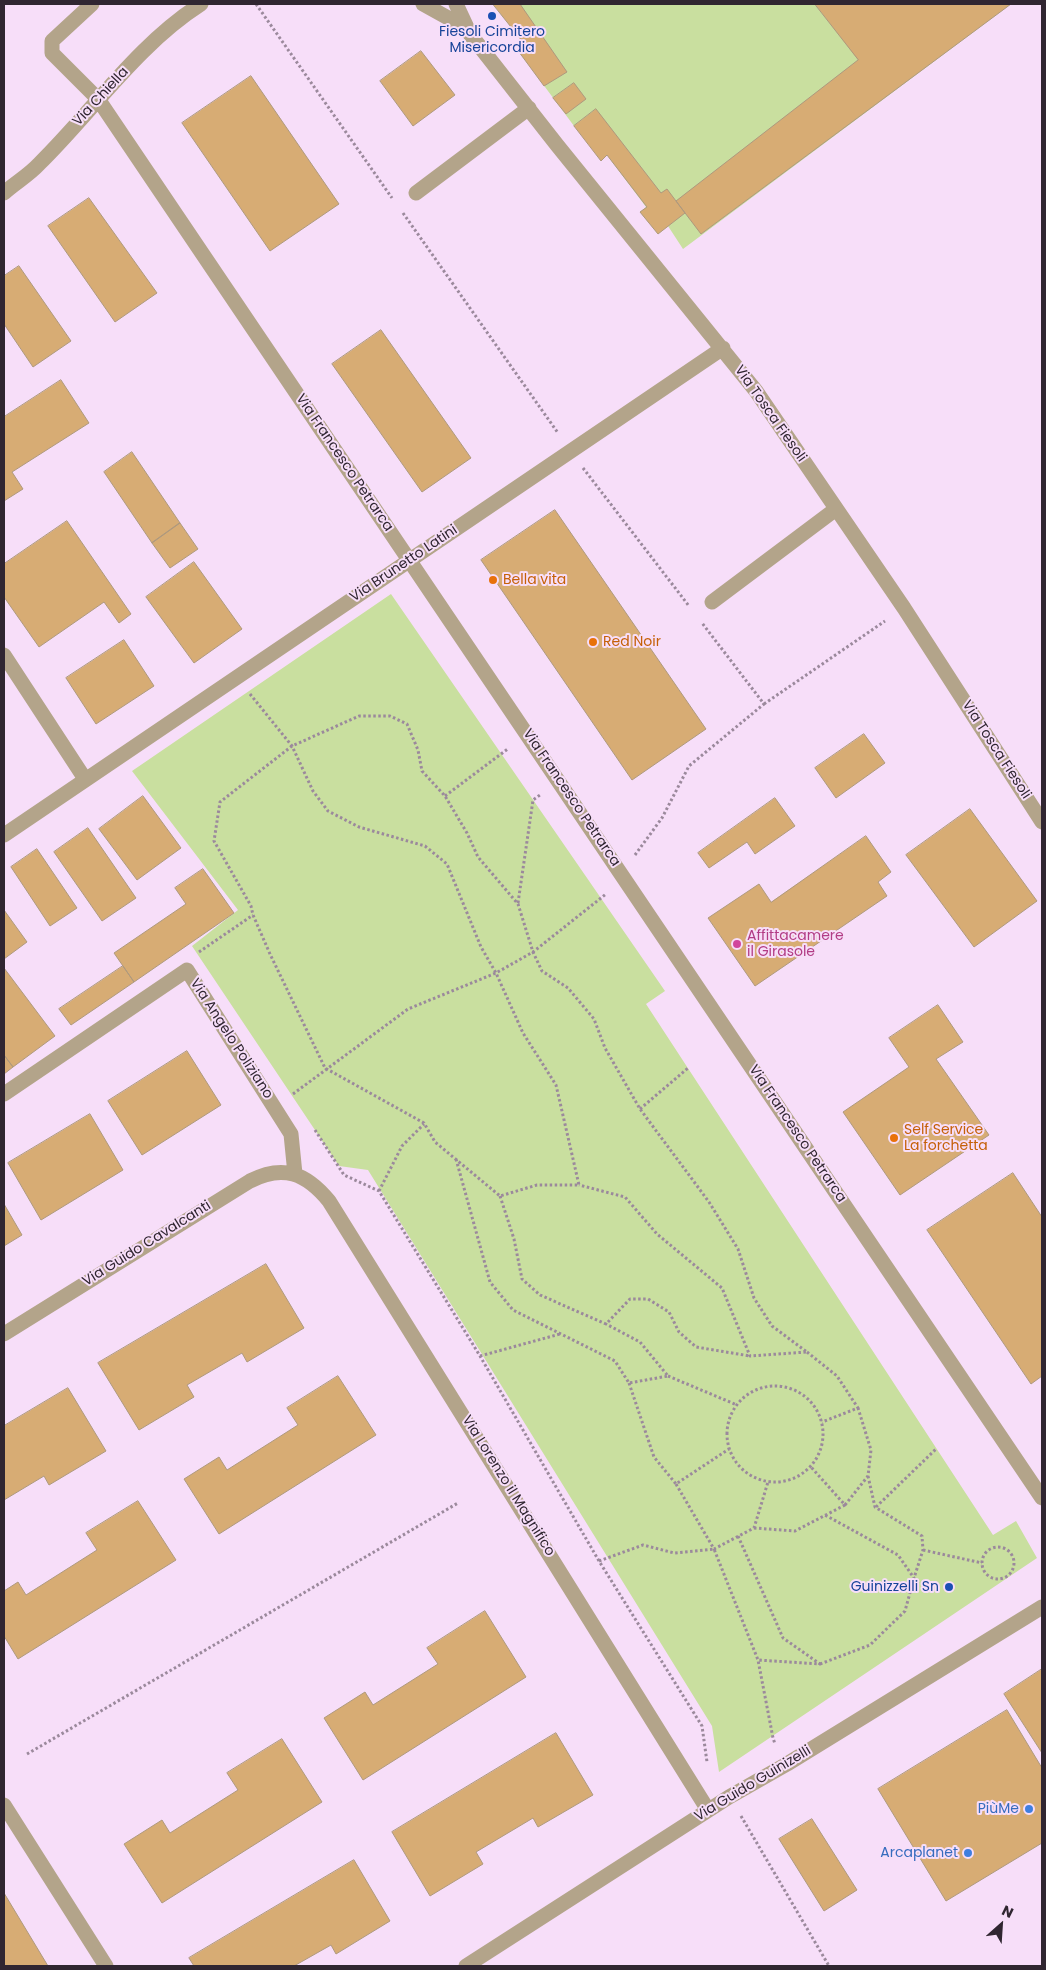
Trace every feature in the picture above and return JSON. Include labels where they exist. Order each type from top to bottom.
[{"type":"street","name":"Via Francesco Petrarca","points":[[92,4],[52,41],[52,54],[98,99],[1042,1498]]},
{"type":"street","name":"Via Chiella","points":[[4,193],[38,165],[98,99],[159,37],[201,4]]},
{"type":"street","name":"Via Tosca Fiesoli","points":[[423,4],[468,29]]},
{"type":"street","name":"Via Tosca Fiesoli","points":[[456,4],[468,29],[529,108],[756,391],[904,608],[1042,822]]},
{"type":"street","points":[[416,193],[529,108]]},
{"type":"street","name":"Via Brunetto Latini","points":[[4,835],[236,676],[723,348]]},
{"type":"street","points":[[712,602],[836,509]]},
{"type":"street","points":[[4,655],[84,779]]},
{"type":"street","name":"Via Angelo Poliziano","points":[[4,1094],[187,970],[291,1134],[295,1174]]},
{"type":"street","name":"Via Guido Cavalcanti","points":[[4,1334],[250,1180],[275,1171],[295,1174]]},
{"type":"street","name":"Via Lorenzo il Magnifico","points":[[295,1174],[313,1184],[329,1201],[708,1810]]},
{"type":"street","name":"Via Guido Guinizelli","points":[[466,1966],[729,1796],[796,1758],[1042,1607]]},
{"type":"street","points":[[4,1805],[106,1966]]},
{"type":"path","points":[[256,4],[393,199]]},
{"type":"path","points":[[399,207],[570,451],[692,610]]},
{"type":"path","points":[[297,1103],[292,1095],[325,1068],[408,1009],[496,973],[533,952],[601,898],[622,873],[662,818],[689,766],[764,704],[904,608]]},
{"type":"path","points":[[698,617],[764,704]]},
{"type":"path","points":[[236,676],[292,746],[314,791],[328,811],[359,827],[425,846],[447,864],[481,947],[496,973],[523,1033],[556,1084],[578,1185]]},
{"type":"path","points":[[737,1405],[668,1376],[640,1342],[606,1324],[540,1295],[522,1279],[514,1239],[500,1196],[435,1142],[424,1124],[325,1068],[253,915],[251,906],[214,841],[220,802],[292,746],[359,716],[390,716],[407,724],[418,750],[422,771],[446,796],[478,857],[518,904],[533,952],[542,971],[568,988],[594,1019],[605,1048],[640,1109],[709,1202],[738,1249],[754,1298],[772,1326],[837,1376],[858,1408],[871,1450],[868,1476],[875,1507],[922,1536],[924,1550],[905,1612],[870,1645],[820,1664],[758,1660]]},
{"type":"path","points":[[446,796],[527,734]]},
{"type":"path","points":[[518,904],[533,800],[560,782]]},
{"type":"path","points":[[187,970],[197,953],[253,915]]},
{"type":"path","points":[[640,1109],[688,1068]]},
{"type":"path","points":[[379,1191],[402,1146],[424,1124]]},
{"type":"path","points":[[313,1127],[344,1175],[379,1191],[480,1356],[599,1561],[702,1726],[708,1767],[729,1796],[830,1966]]},
{"type":"path","points":[[456,1159],[490,1282],[513,1310],[615,1361],[629,1384],[654,1456],[676,1484],[714,1549],[758,1660],[772,1738],[777,1747]]},
{"type":"path","points":[[500,1196],[537,1185],[578,1185],[625,1197],[657,1234],[722,1288],[750,1356]]},
{"type":"path","points":[[606,1324],[630,1298],[648,1299],[669,1312],[680,1332],[696,1348],[750,1356],[807,1352]]},
{"type":"path","points":[[480,1356],[560,1334]]},
{"type":"path","points":[[629,1384],[668,1376]]},
{"type":"path","points":[[762,1387],[793,1388],[806,1396],[816,1408],[822,1422],[824,1438],[820,1454],[811,1467],[798,1477],[784,1482],[768,1482],[744,1471],[730,1450],[727,1434],[729,1418],[737,1405],[748,1394],[762,1387]]},
{"type":"path","points":[[822,1422],[858,1408]]},
{"type":"path","points":[[875,1507],[936,1449]]},
{"type":"path","points":[[676,1484],[730,1450]]},
{"type":"path","points":[[811,1467],[844,1505]]},
{"type":"path","points":[[599,1561],[642,1545],[674,1554],[714,1549],[754,1528],[795,1531],[844,1505],[868,1476]]},
{"type":"path","points":[[754,1528],[768,1482]]},
{"type":"path","points":[[28,1754],[458,1503]]},
{"type":"path","points":[[825,1515],[898,1555],[914,1578]]},
{"type":"path","points":[[738,1536],[783,1638],[820,1664]]},
{"type":"path","points":[[998,1547],[1011,1554],[1014,1564],[1010,1574],[1000,1579],[985,1573],[982,1563],[985,1553],[998,1547]]},
{"type":"path","points":[[924,1550],[982,1563]]},
{"type":"green space","points":[[493,4],[1011,4],[683,249],[668,226],[658,234],[640,212],[646,207],[607,155],[574,126],[519,52],[521,40]]},
{"type":"green space","points":[[391,594],[665,991],[646,1004],[993,1535],[1016,1521],[1037,1558],[719,1772],[712,1726],[368,1170],[339,1166],[192,946],[238,910],[132,771]]},
{"type":"building","points":[[493,4],[520,4],[567,72],[544,86],[519,52],[521,40]]},
{"type":"building","points":[[815,4],[1011,4],[701,234],[676,201],[858,60]]},
{"type":"building","points":[[421,51],[455,95],[413,126],[380,81]]},
{"type":"building","points":[[251,76],[339,204],[270,251],[182,123]]},
{"type":"building","points":[[574,83],[586,99],[566,114],[553,98]]},
{"type":"building","points":[[596,109],[661,193],[667,189],[685,213],[658,234],[640,212],[647,207],[607,155],[601,161],[574,126]]},
{"type":"building","points":[[89,198],[157,293],[115,322],[48,226]]},
{"type":"building","points":[[19,266],[71,341],[33,367],[4,324],[4,276]]},
{"type":"building","points":[[381,330],[471,458],[422,492],[332,364]]},
{"type":"building","points":[[61,380],[89,423],[12,472],[23,489],[4,501],[4,417]]},
{"type":"building","points":[[132,452],[180,523],[152,543],[104,472]]},
{"type":"building","points":[[555,510],[706,729],[632,780],[481,560]]},
{"type":"building","points":[[67,521],[131,614],[119,623],[104,602],[39,647],[4,597],[4,564]]},
{"type":"building","points":[[180,523],[198,549],[170,568],[152,543]]},
{"type":"building","points":[[194,562],[242,629],[194,663],[146,597]]},
{"type":"building","points":[[124,640],[154,686],[96,724],[66,678]]},
{"type":"building","points":[[864,734],[885,763],[836,798],[815,768]]},
{"type":"building","points":[[143,796],[181,848],[137,880],[99,829]]},
{"type":"building","points":[[775,798],[795,826],[755,854],[747,842],[709,868],[698,853]]},
{"type":"building","points":[[970,809],[1037,901],[974,947],[906,855]]},
{"type":"building","points":[[88,828],[136,898],[102,921],[54,852]]},
{"type":"building","points":[[866,836],[891,872],[878,882],[887,896],[755,986],[708,918],[759,884],[771,902]]},
{"type":"building","points":[[37,849],[77,908],[50,926],[11,867]]},
{"type":"building","points":[[203,869],[234,913],[134,982],[114,953],[186,904],[175,888]]},
{"type":"building","points":[[4,910],[27,942],[4,959]]},
{"type":"building","points":[[123,966],[134,982],[71,1025],[59,1009]]},
{"type":"building","points":[[4,968],[55,1036],[13,1067],[4,1055]]},
{"type":"building","points":[[938,1005],[963,1042],[936,1059],[989,1135],[900,1195],[843,1112],[909,1067],[889,1038]]},
{"type":"building","points":[[187,1051],[221,1105],[142,1155],[108,1101]]},
{"type":"building","points":[[4,1055],[13,1067],[4,1074]]},
{"type":"building","points":[[90,1114],[123,1170],[41,1220],[8,1163]]},
{"type":"building","points":[[1013,1173],[1042,1217],[1042,1376],[1031,1384],[927,1230]]},
{"type":"building","points":[[4,1204],[22,1235],[4,1246]]},
{"type":"building","points":[[266,1264],[304,1328],[247,1362],[242,1353],[187,1385],[194,1397],[139,1430],[98,1363]]},
{"type":"building","points":[[338,1376],[376,1435],[219,1534],[184,1479],[219,1457],[227,1470],[298,1425],[287,1408]]},
{"type":"building","points":[[68,1388],[106,1451],[49,1485],[44,1476],[4,1500],[4,1426]]},
{"type":"building","points":[[138,1501],[176,1560],[18,1659],[4,1636],[4,1591],[18,1582],[26,1595],[97,1550],[86,1533]]},
{"type":"building","points":[[485,1611],[526,1677],[363,1780],[324,1718],[365,1692],[373,1705],[438,1664],[427,1648]]},
{"type":"building","points":[[1042,1669],[1042,1753],[1004,1694]]},
{"type":"building","points":[[1007,1710],[1042,1768],[1042,1843],[946,1901],[878,1789]]},
{"type":"building","points":[[556,1733],[593,1795],[538,1827],[533,1818],[476,1852],[483,1864],[430,1896],[392,1832]]},
{"type":"building","points":[[282,1739],[322,1802],[162,1903],[124,1844],[162,1820],[170,1833],[238,1790],[227,1773]]},
{"type":"building","points":[[812,1819],[857,1890],[824,1911],[779,1839]]},
{"type":"building","points":[[354,1860],[390,1921],[336,1954],[331,1945],[294,1966],[194,1966],[189,1958]]},
{"type":"building","points":[[4,1893],[48,1966],[4,1966]]},
{"type":"place","name":"Fiesoli Cimitero Misericordia","points":[[492,16]]},
{"type":"place","name":"Bella vita","points":[[493,580]]},
{"type":"place","name":"Red Noir","points":[[593,642]]},
{"type":"place","name":"Affittacamere il Girasole","points":[[737,944]]},
{"type":"place","name":"Self Service La forchetta","points":[[894,1138]]},
{"type":"place","name":"Guinizzelli Sn","points":[[949,1587]]},
{"type":"place","name":"PiùMe","points":[[1029,1809]]},
{"type":"place","name":"Arcaplanet","points":[[968,1853]]}]
